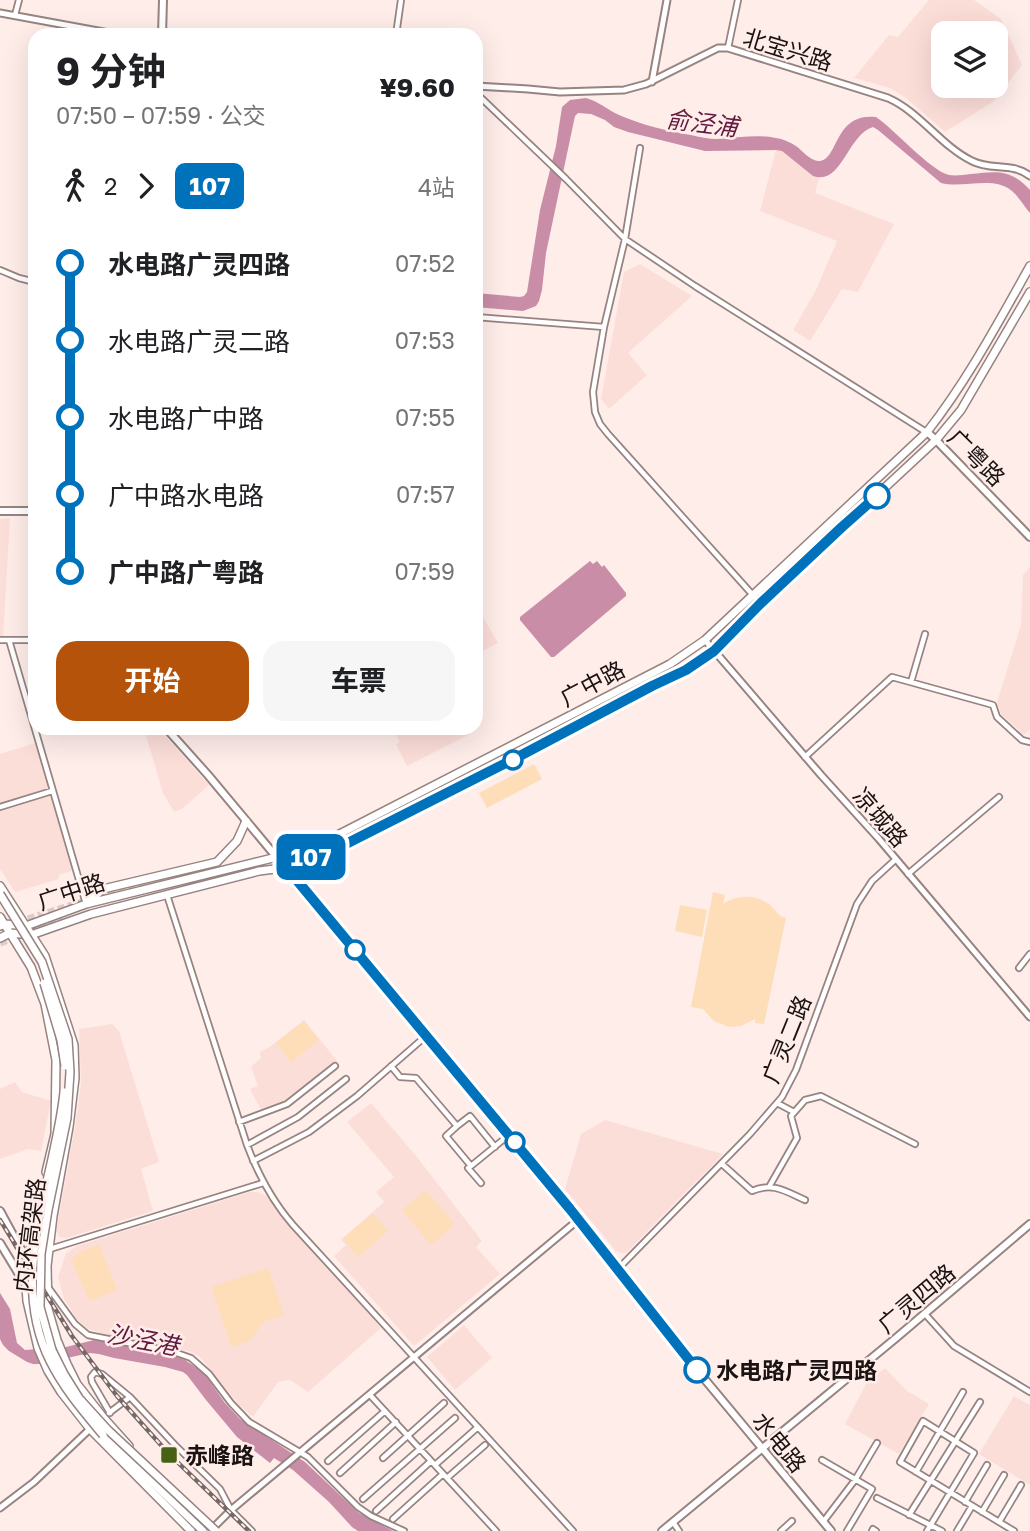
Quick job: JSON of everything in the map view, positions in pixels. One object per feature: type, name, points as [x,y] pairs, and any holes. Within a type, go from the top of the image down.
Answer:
[{"type":"main road","points":[[162,28],[163,0]]},
{"type":"main road","name":"广中路","points":[[26,926],[86,904],[277,857],[324,842],[628,686],[705,640],[927,432],[949,404],[990,338],[1030,266]]},
{"type":"main road","name":"广中路","points":[[31,934],[90,914],[285,866],[334,850],[686,670],[714,651],[761,603],[936,440],[961,410],[1030,292]]},
{"type":"main road","name":"广粤路","points":[[927,432],[1030,537]]},
{"type":"main road","points":[[0,511],[28,511]]},
{"type":"main road","name":"水电路","points":[[172,735],[509,1135],[697,1370],[831,1531]]},
{"type":"main road","points":[[86,904],[103,890],[217,862],[237,841],[246,821]]},
{"type":"main road","points":[[165,880],[253,859],[260,861]]},
{"type":"main road","points":[[0,886],[45,956],[74,1045],[75,1078],[69,1127],[52,1216],[49,1249],[48,1309],[57,1340],[78,1384],[126,1442],[216,1530]]},
{"type":"main road","name":"内环高架路","points":[[0,894],[42,962],[68,1039],[70,1072],[67,1118],[41,1254],[40,1307],[45,1331],[64,1374],[79,1398],[108,1430],[216,1530]]},
{"type":"main road","name":"内环高架路","points":[[0,903],[39,968],[61,1040],[66,1070],[62,1116],[33,1251],[33,1305],[41,1338],[49,1359],[74,1402],[103,1435],[200,1531]]},
{"type":"main road","points":[[63,920],[106,906],[133,904]]},
{"type":"main road","points":[[0,917],[31,967],[45,1004],[56,1060],[55,1134],[26,1283],[29,1315],[38,1348],[48,1371],[90,1429],[191,1531]]},
{"type":"main road","points":[[3,925],[26,926]]},
{"type":"main road","points":[[0,938],[10,933],[31,934]]},
{"type":"main road","points":[[0,1210],[29,1262],[47,1286]]},
{"type":"main road","name":"广灵四路","points":[[662,1531],[1030,1224]]},
{"type":"main road","points":[[0,1236],[26,1283],[48,1309]]},
{"type":"main road","points":[[0,1243],[51,1320]]},
{"type":"street","points":[[15,15],[19,0]]},
{"type":"street","points":[[397,28],[401,0]]},
{"type":"street","points":[[652,82],[667,0]]},
{"type":"street","points":[[728,48],[738,0]]},
{"type":"street","points":[[0,13],[83,28]]},
{"type":"street","name":"北宝兴路","points":[[483,86],[570,92],[624,90],[652,82],[714,50],[728,48],[888,98],[905,108],[972,161],[986,166],[1018,168],[1030,176]]},
{"type":"street","points":[[483,100],[625,239],[927,432]]},
{"type":"street","points":[[640,148],[625,239],[604,327],[593,406],[600,424],[761,603]]},
{"type":"street","points":[[0,270],[28,280]]},
{"type":"street","points":[[483,318],[604,327]]},
{"type":"street","points":[[911,682],[925,634]]},
{"type":"street","points":[[0,640],[28,640]]},
{"type":"street","points":[[9,640],[28,707]]},
{"type":"street","name":"凉城路","points":[[705,640],[1030,1017]]},
{"type":"street","points":[[805,757],[892,677],[993,705],[997,717],[1022,740],[1030,742]]},
{"type":"street","points":[[1022,740],[1030,733]]},
{"type":"street","points":[[36,735],[86,904]]},
{"type":"street","points":[[0,807],[52,791]]},
{"type":"street","points":[[908,874],[999,797]]},
{"type":"street","name":"广灵二路","points":[[618,1270],[722,1164],[777,1103],[796,1070],[857,904],[872,881],[895,860]]},
{"type":"street","points":[[167,895],[239,1122],[263,1183],[286,1217],[573,1531]]},
{"type":"street","points":[[1019,968],[1030,954]]},
{"type":"street","points":[[253,1161],[309,1132],[357,1096],[426,1036]]},
{"type":"street","points":[[239,1122],[287,1104],[335,1066]]},
{"type":"street","points":[[391,1066],[400,1077],[416,1077],[457,1126]]},
{"type":"street","points":[[247,1145],[298,1116],[346,1079]]},
{"type":"street","points":[[769,1187],[797,1138],[791,1116],[805,1100],[821,1096],[915,1144]]},
{"type":"street","points":[[777,1103],[794,1112]]},
{"type":"street","points":[[471,1166],[446,1136],[457,1126],[470,1116],[495,1147]]},
{"type":"street","points":[[481,1183],[468,1168],[509,1135]]},
{"type":"street","points":[[722,1164],[752,1191],[775,1187],[804,1200]]},
{"type":"street","points":[[49,1249],[263,1183]]},
{"type":"street","points":[[216,1530],[231,1510],[578,1220]]},
{"type":"street","points":[[47,1286],[75,1324],[92,1337],[174,1352],[191,1358],[209,1374],[249,1422],[311,1460],[358,1507],[404,1531]]},
{"type":"street","points":[[925,1314],[954,1346],[1030,1392]]},
{"type":"street","points":[[106,1415],[92,1382],[93,1373],[100,1372],[130,1397],[220,1489],[231,1510],[252,1531]]},
{"type":"street","points":[[916,1472],[963,1392]]},
{"type":"street","points":[[370,1395],[496,1531]]},
{"type":"street","points":[[0,1508],[34,1482],[90,1429],[130,1397]]},
{"type":"street","points":[[909,1515],[980,1402]]},
{"type":"street","points":[[383,1458],[443,1403]]},
{"type":"street","points":[[328,1461],[385,1410]]},
{"type":"street","points":[[363,1499],[455,1418]]},
{"type":"street","points":[[340,1473],[396,1422]]},
{"type":"street","points":[[927,1531],[930,1525],[950,1493],[974,1453],[923,1422],[900,1462],[930,1481],[950,1493],[965,1502],[1014,1531]]},
{"type":"street","points":[[376,1511],[478,1427]]},
{"type":"street","points":[[823,1522],[855,1480],[877,1443]]},
{"type":"street","points":[[393,1519],[485,1445]]},
{"type":"street","points":[[822,1460],[872,1489],[847,1531]]},
{"type":"street","points":[[965,1502],[988,1465]]},
{"type":"street","points":[[982,1512],[1004,1475]]},
{"type":"street","points":[[999,1522],[1021,1485]]},
{"type":"street","points":[[877,1498],[942,1531]]},
{"type":"street","points":[[957,1531],[972,1506]]},
{"type":"street","points":[[781,1531],[792,1521]]},
{"type":"street","points":[[673,1522],[679,1531]]},
{"type":"shaded area","points":[[929,0],[974,0],[1002,21],[931,21],[931,98],[996,98],[945,132],[906,98],[890,88],[854,78],[889,35],[898,37]]},
{"type":"shaded area","points":[[1008,34],[1022,65],[1008,83]]},
{"type":"shaded area","points":[[586,98],[628,119],[704,138],[754,136],[781,139],[818,161],[830,154],[844,129],[852,122],[862,117],[876,117],[941,172],[954,175],[996,172],[1016,178],[1030,190],[1030,213],[1015,193],[1004,186],[987,183],[941,183],[873,127],[857,139],[831,174],[823,177],[813,176],[782,151],[705,151],[628,132],[591,114],[578,113],[575,116],[546,253],[539,301],[536,306],[523,311],[483,308],[483,294],[520,297],[527,292],[540,210],[556,146],[562,107],[570,100]]},
{"type":"shaded area","points":[[776,150],[782,151],[819,178],[815,193],[894,224],[858,292],[842,289],[810,341],[793,330],[816,290],[837,241],[760,211]]},
{"type":"shaded area","points":[[640,264],[692,296],[628,353],[647,375],[609,409],[601,399],[624,272]]},
{"type":"shaded area","points":[[10,518],[3,637],[0,637],[0,519]]},
{"type":"shaded area","points":[[590,561],[593,564],[597,561],[602,567],[604,565],[626,596],[551,657],[520,617]]},
{"type":"shaded area","points":[[1030,567],[1030,729],[1024,735],[1001,714],[997,702],[1021,625],[1023,575]]},
{"type":"shaded area","points":[[483,617],[498,643],[483,651]]},
{"type":"shaded area","points":[[146,735],[164,735],[209,785],[182,809],[174,812],[163,793]]},
{"type":"shaded area","points":[[396,735],[468,735],[407,766],[396,744],[400,742]]},
{"type":"shaded area","points":[[35,743],[48,788],[0,803],[0,754]]},
{"type":"shaded area","points":[[534,764],[542,779],[487,808],[479,793]]},
{"type":"shaded area","points":[[50,794],[74,870],[59,875],[59,879],[15,892],[0,869],[0,810]]},
{"type":"shaded area","points":[[713,892],[725,895],[723,904],[742,897],[761,900],[786,918],[764,1024],[755,1023],[755,1019],[741,1026],[729,1027],[714,1021],[703,1009],[691,1007]]},
{"type":"shaded area","points":[[680,905],[707,910],[702,937],[675,931]]},
{"type":"shaded area","points":[[304,1020],[338,1062],[287,1102],[262,1112],[250,1089],[258,1086],[251,1067],[261,1058],[260,1052]]},
{"type":"shaded area","points":[[304,1021],[319,1040],[291,1062],[276,1043]]},
{"type":"shaded area","points":[[112,1024],[119,1031],[159,1162],[141,1169],[153,1211],[66,1238],[60,1237],[56,1231],[81,1083],[79,1029]]},
{"type":"shaded area","points":[[15,1082],[22,1092],[51,1101],[41,1151],[28,1149],[0,1159],[0,1089]]},
{"type":"shaded area","points":[[371,1103],[482,1241],[476,1247],[500,1274],[414,1346],[334,1256],[346,1245],[341,1240],[384,1202],[376,1192],[394,1177],[347,1122]]},
{"type":"shaded area","points":[[605,1120],[723,1154],[626,1253],[616,1251],[565,1189],[581,1134]]},
{"type":"shaded area","points":[[426,1190],[455,1224],[431,1245],[402,1210]]},
{"type":"shaded area","points":[[250,1192],[258,1192],[270,1198],[381,1328],[308,1392],[290,1380],[278,1382],[253,1417],[240,1406],[200,1357],[189,1351],[110,1336],[86,1328],[64,1299],[58,1277],[66,1253],[77,1246]]},
{"type":"shaded area","points":[[373,1213],[388,1231],[358,1257],[342,1239]]},
{"type":"shaded area","points":[[99,1244],[117,1290],[90,1301],[71,1261],[76,1254]]},
{"type":"shaded area","points":[[268,1268],[284,1315],[263,1322],[250,1341],[231,1347],[211,1287]]},
{"type":"shaded area","points":[[0,1293],[10,1309],[17,1343],[25,1350],[66,1347],[94,1340],[173,1355],[185,1360],[203,1372],[240,1419],[305,1462],[359,1513],[393,1531],[358,1531],[352,1527],[293,1470],[274,1458],[270,1463],[237,1437],[183,1372],[90,1353],[39,1364],[27,1362],[9,1351],[0,1339]]},
{"type":"shaded area","points":[[464,1325],[492,1358],[455,1390],[427,1357]]},
{"type":"shaded area","points":[[885,1368],[907,1391],[929,1404],[899,1454],[845,1424],[866,1384]]},
{"type":"shaded area","points":[[1014,1396],[1030,1405],[1030,1485],[979,1454]]},
{"type":"tunnel","points":[[18,922],[165,880]]},
{"type":"tunnel","points":[[0,943],[63,920]]},
{"type":"railway","points":[[0,1220],[72,1336],[117,1396],[169,1454],[249,1531]]},
{"type":"bus line","name":"107","points":[[697,1370],[570,1209],[285,866],[334,850],[686,670],[714,651],[761,603],[877,496]]},
{"type":"place","name":"水电路广灵四路","points":[[697,1370]]},
{"type":"place","name":"赤峰路","points":[[169,1455]]},
{"type":"water label","name":"俞泾浦","points":[[702,122]]},
{"type":"water label","name":"沙泾港","points":[[143,1339]]}]
